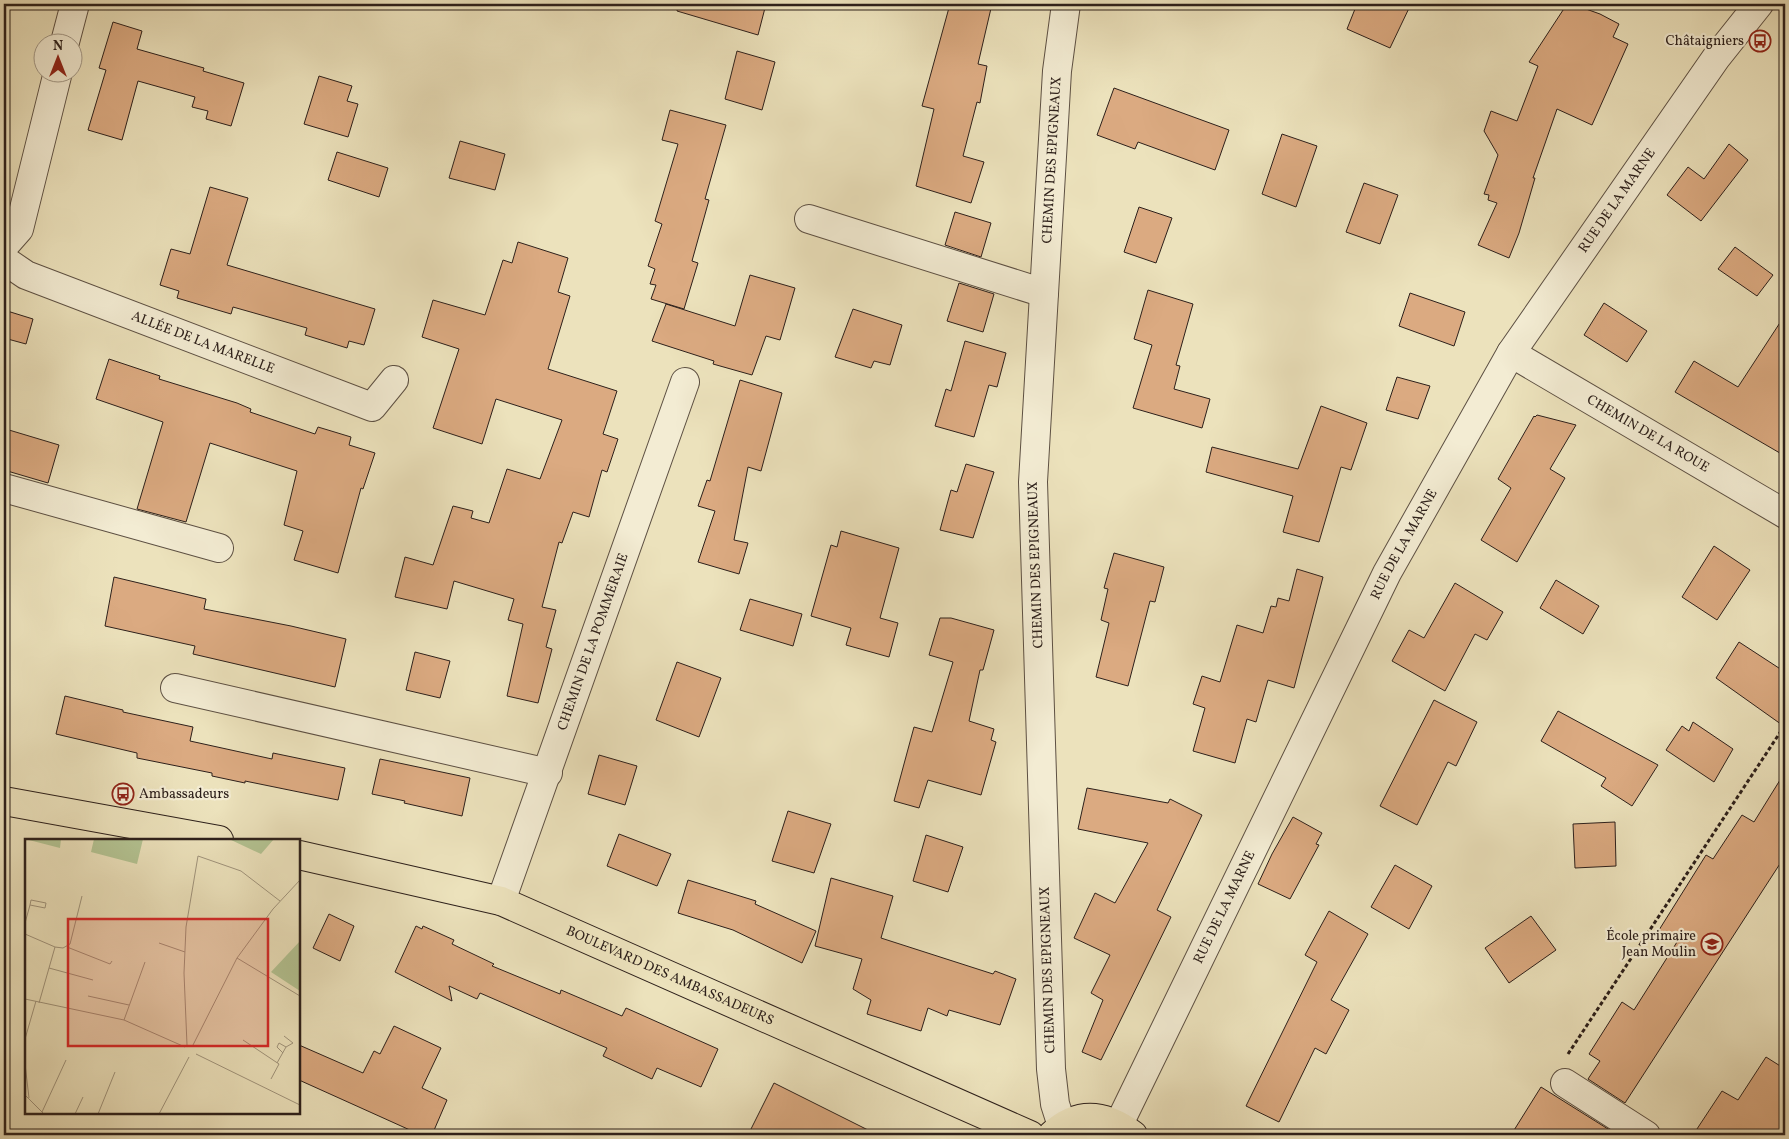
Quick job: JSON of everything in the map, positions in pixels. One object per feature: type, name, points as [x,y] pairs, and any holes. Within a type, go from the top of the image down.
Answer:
[{"type":"main road","points":[[4,801],[213,839]]},
{"type":"main road","name":"BOULEVARD DES AMBASSADEURS","points":[[300,855],[501,901],[1030,1135]]},
{"type":"main road","points":[[1057,1130],[1080,1119],[1100,1118],[1126,1130]]},
{"type":"street","points":[[68,32],[75,4]]},
{"type":"street","name":"CHEMIN DES EPIGNEAUX","points":[[1057,1130],[1051,1069],[1033,482],[1057,71],[1066,4]]},
{"type":"street","name":"RUE DE LA MARNE","points":[[1126,1130],[1387,573],[1511,353],[1716,58],[1759,4]]},
{"type":"street","points":[[4,246],[20,229],[56,82]]},
{"type":"street","points":[[810,219],[1044,293]]},
{"type":"street","name":"ALLÉE DE LA MARELLE","points":[[4,260],[26,275],[372,408],[394,380]]},
{"type":"street","name":"CHEMIN DE LA ROUE","points":[[1511,353],[1785,514]]},
{"type":"street","name":"CHEMIN DE LA POMMERAIE","points":[[501,901],[685,382]]},
{"type":"street","points":[[4,488],[219,548]]},
{"type":"street","points":[[175,688],[548,772]]},
{"type":"street","points":[[1565,1083],[1646,1135]]},
{"type":"path","points":[[1565,1083],[1562,1063],[1785,725]]},
{"type":"building","points":[[678,4],[766,4],[758,35],[677,11]]},
{"type":"building","points":[[950,4],[992,4],[978,64],[987,66],[980,103],[977,102],[963,156],[984,162],[971,203],[916,186],[934,109],[922,106]]},
{"type":"building","points":[[1357,4],[1411,4],[1390,48],[1347,29]]},
{"type":"building","points":[[1567,4],[1600,14],[1619,24],[1613,37],[1628,44],[1592,125],[1557,109],[1533,178],[1535,178],[1519,233],[1509,258],[1478,245],[1497,203],[1488,200],[1489,195],[1484,194],[1498,155],[1484,131],[1491,111],[1517,121],[1538,66],[1529,62]]},
{"type":"building","points":[[113,22],[142,31],[137,49],[204,68],[203,71],[244,83],[231,126],[206,119],[208,111],[192,107],[195,97],[138,81],[122,140],[88,130],[106,70],[99,68]]},
{"type":"building","points":[[737,51],[775,62],[762,110],[725,99]]},
{"type":"building","points":[[319,76],[352,86],[347,101],[358,104],[348,137],[304,124]]},
{"type":"building","points":[[1114,88],[1229,130],[1215,170],[1138,142],[1135,149],[1097,135]]},
{"type":"building","points":[[670,110],[726,125],[705,199],[709,200],[692,261],[698,263],[684,309],[651,299],[656,285],[650,284],[655,269],[648,266],[662,224],[655,221],[678,144],[662,140]]},
{"type":"building","points":[[1282,134],[1317,146],[1296,207],[1262,194]]},
{"type":"building","points":[[460,141],[505,154],[495,190],[449,178]]},
{"type":"building","points":[[1729,144],[1748,160],[1701,221],[1667,195],[1688,167],[1704,179]]},
{"type":"building","points":[[337,152],[388,168],[379,197],[328,180]]},
{"type":"building","points":[[1364,183],[1398,195],[1380,244],[1346,232]]},
{"type":"building","points":[[210,187],[248,198],[227,265],[375,309],[364,345],[349,341],[347,348],[305,335],[307,328],[233,307],[231,314],[177,298],[179,291],[160,285],[171,249],[190,254]]},
{"type":"building","points":[[1139,207],[1172,218],[1156,263],[1124,252]]},
{"type":"building","points":[[955,212],[991,223],[981,257],[945,245]]},
{"type":"building","points":[[518,242],[568,258],[558,292],[570,296],[548,369],[617,391],[603,434],[618,439],[607,472],[602,470],[589,517],[573,512],[562,543],[559,542],[542,607],[556,610],[546,647],[552,649],[538,703],[507,696],[523,624],[508,620],[514,599],[454,581],[447,609],[395,597],[405,557],[433,565],[453,506],[473,511],[471,518],[489,523],[507,469],[540,479],[562,420],[496,399],[482,444],[433,428],[459,349],[422,337],[433,300],[485,315],[503,260],[512,263]]},
{"type":"building","points":[[1735,247],[1773,275],[1757,296],[1718,269]]},
{"type":"building","points":[[750,275],[795,288],[780,340],[766,336],[752,375],[713,364],[714,361],[652,341],[666,304],[735,326]]},
{"type":"building","points":[[959,283],[994,294],[983,332],[947,321]]},
{"type":"building","points":[[1148,290],[1193,304],[1176,365],[1180,366],[1174,389],[1210,399],[1202,428],[1133,408],[1152,345],[1134,339]]},
{"type":"building","points":[[1410,293],[1465,312],[1454,346],[1399,326]]},
{"type":"building","points":[[1604,303],[1647,331],[1627,362],[1584,335]]},
{"type":"building","points":[[853,309],[902,325],[890,365],[874,361],[871,368],[835,357]]},
{"type":"building","points":[[4,310],[33,319],[26,344],[4,338]]},
{"type":"building","points":[[1785,315],[1785,456],[1675,392],[1694,361],[1738,387]]},
{"type":"building","points":[[965,341],[1006,353],[997,387],[989,385],[974,437],[935,426],[946,389],[951,391]]},
{"type":"building","points":[[109,359],[160,376],[159,379],[237,403],[251,409],[250,412],[315,434],[318,427],[351,437],[349,445],[375,453],[363,489],[361,488],[338,573],[294,560],[303,531],[284,525],[297,471],[210,443],[186,522],[137,509],[163,422],[96,399]]},
{"type":"building","points":[[1397,377],[1430,386],[1418,419],[1386,410]]},
{"type":"building","points":[[740,380],[782,393],[761,471],[748,467],[734,540],[748,543],[739,574],[698,562],[715,511],[698,506],[707,480],[710,481]]},
{"type":"building","points":[[1321,406],[1367,423],[1351,470],[1341,467],[1319,542],[1283,532],[1293,496],[1206,472],[1212,447],[1298,469]]},
{"type":"building","points":[[1537,415],[1576,425],[1550,469],[1565,478],[1517,562],[1481,540],[1511,488],[1498,479],[1534,416]]},
{"type":"building","points":[[9,430],[59,445],[48,483],[4,470],[4,449]]},
{"type":"building","points":[[966,464],[994,472],[973,538],[940,530],[951,490],[957,492]]},
{"type":"building","points":[[841,531],[899,548],[880,618],[898,623],[889,657],[846,645],[851,628],[811,616],[831,545],[837,547]]},
{"type":"building","points":[[1714,546],[1750,570],[1717,620],[1682,597]]},
{"type":"building","points":[[1114,553],[1164,567],[1155,602],[1150,601],[1128,686],[1096,677],[1109,623],[1101,620],[1108,589],[1104,588]]},
{"type":"building","points":[[1297,569],[1323,577],[1294,688],[1268,680],[1256,722],[1247,719],[1235,763],[1193,751],[1205,708],[1193,704],[1202,676],[1220,682],[1237,625],[1263,633],[1271,606],[1276,607],[1278,598],[1289,601]]},
{"type":"building","points":[[114,577],[206,599],[204,609],[346,639],[335,687],[193,654],[195,646],[105,626]]},
{"type":"building","points":[[1556,580],[1599,606],[1583,634],[1540,608]]},
{"type":"building","points":[[1455,583],[1503,612],[1487,640],[1475,634],[1445,691],[1392,661],[1409,630],[1424,638]]},
{"type":"building","points":[[750,599],[802,614],[793,646],[740,630]]},
{"type":"building","points":[[940,618],[951,618],[994,630],[983,670],[980,670],[969,721],[994,729],[991,740],[996,742],[981,795],[928,780],[919,808],[894,801],[914,727],[932,732],[953,662],[929,655]]},
{"type":"building","points":[[1739,642],[1785,672],[1785,727],[1716,678]]},
{"type":"building","points":[[415,652],[450,661],[440,698],[406,690]]},
{"type":"building","points":[[677,662],[721,678],[699,737],[656,720]]},
{"type":"building","points":[[65,696],[123,710],[123,712],[193,727],[190,741],[272,759],[273,753],[345,768],[338,800],[212,776],[212,773],[137,758],[137,753],[56,734]]},
{"type":"building","points":[[1434,700],[1477,722],[1456,766],[1448,762],[1417,825],[1380,806]]},
{"type":"building","points":[[1558,711],[1658,765],[1632,806],[1601,786],[1606,778],[1541,741]]},
{"type":"building","points":[[1693,722],[1733,749],[1714,782],[1666,750],[1682,726],[1689,731]]},
{"type":"building","points":[[599,755],[637,766],[625,805],[588,794]]},
{"type":"building","points":[[380,759],[470,778],[462,816],[372,794]]},
{"type":"building","points":[[1785,772],[1785,856],[1625,1103],[1588,1079],[1600,1061],[1589,1054],[1622,1002],[1634,1010],[1677,942],[1659,930],[1706,855],[1713,859],[1742,815],[1754,822]]},
{"type":"building","points":[[1087,788],[1168,803],[1170,799],[1202,815],[1157,910],[1171,917],[1101,1060],[1082,1052],[1103,1000],[1091,993],[1110,955],[1074,938],[1095,893],[1115,903],[1148,843],[1078,829]]},
{"type":"building","points":[[788,811],[831,824],[814,873],[772,861]]},
{"type":"building","points":[[1293,817],[1322,833],[1316,844],[1319,845],[1290,899],[1258,884]]},
{"type":"building","points":[[1615,822],[1616,866],[1575,868],[1573,824]]},
{"type":"building","points":[[619,834],[671,854],[657,886],[607,866]]},
{"type":"building","points":[[926,835],[963,847],[948,892],[913,881]]},
{"type":"building","points":[[1395,865],[1432,886],[1409,929],[1371,907]]},
{"type":"building","points":[[831,878],[893,896],[881,938],[993,974],[995,971],[1016,979],[1000,1025],[949,1010],[947,1016],[928,1008],[921,1031],[867,1014],[871,1000],[853,989],[862,959],[815,946]]},
{"type":"building","points":[[688,880],[756,901],[755,904],[816,931],[802,963],[733,930],[678,913]]},
{"type":"building","points":[[1329,911],[1368,934],[1331,1000],[1349,1010],[1326,1054],[1315,1048],[1279,1122],[1246,1106],[1317,962],[1305,955]]},
{"type":"building","points":[[329,914],[354,926],[340,961],[313,948]]},
{"type":"building","points":[[1531,916],[1556,950],[1509,983],[1485,948]]},
{"type":"building","points":[[416,926],[422,929],[423,926],[454,940],[452,944],[494,964],[492,966],[560,994],[561,990],[622,1016],[626,1008],[718,1049],[701,1087],[657,1068],[652,1079],[603,1056],[607,1048],[480,993],[477,999],[449,986],[452,1001],[395,972]]},
{"type":"building","points":[[394,1026],[441,1048],[422,1088],[447,1100],[432,1135],[421,1135],[300,1080],[300,1045],[363,1073],[374,1051],[380,1054]]},
{"type":"building","points":[[1766,1057],[1785,1069],[1785,1135],[1693,1135],[1722,1091],[1738,1100]]},
{"type":"building","points":[[774,1083],[878,1135],[748,1135]]},
{"type":"building","points":[[1541,1087],[1608,1129],[1604,1135],[1511,1135]]},
{"type":"place","name":"Châtaigniers","points":[[1760,41]]},
{"type":"place","name":"Ambassadeurs","points":[[123,794]]},
{"type":"place","name":"École primaire Jean Moulin","points":[[1712,944]]}]
